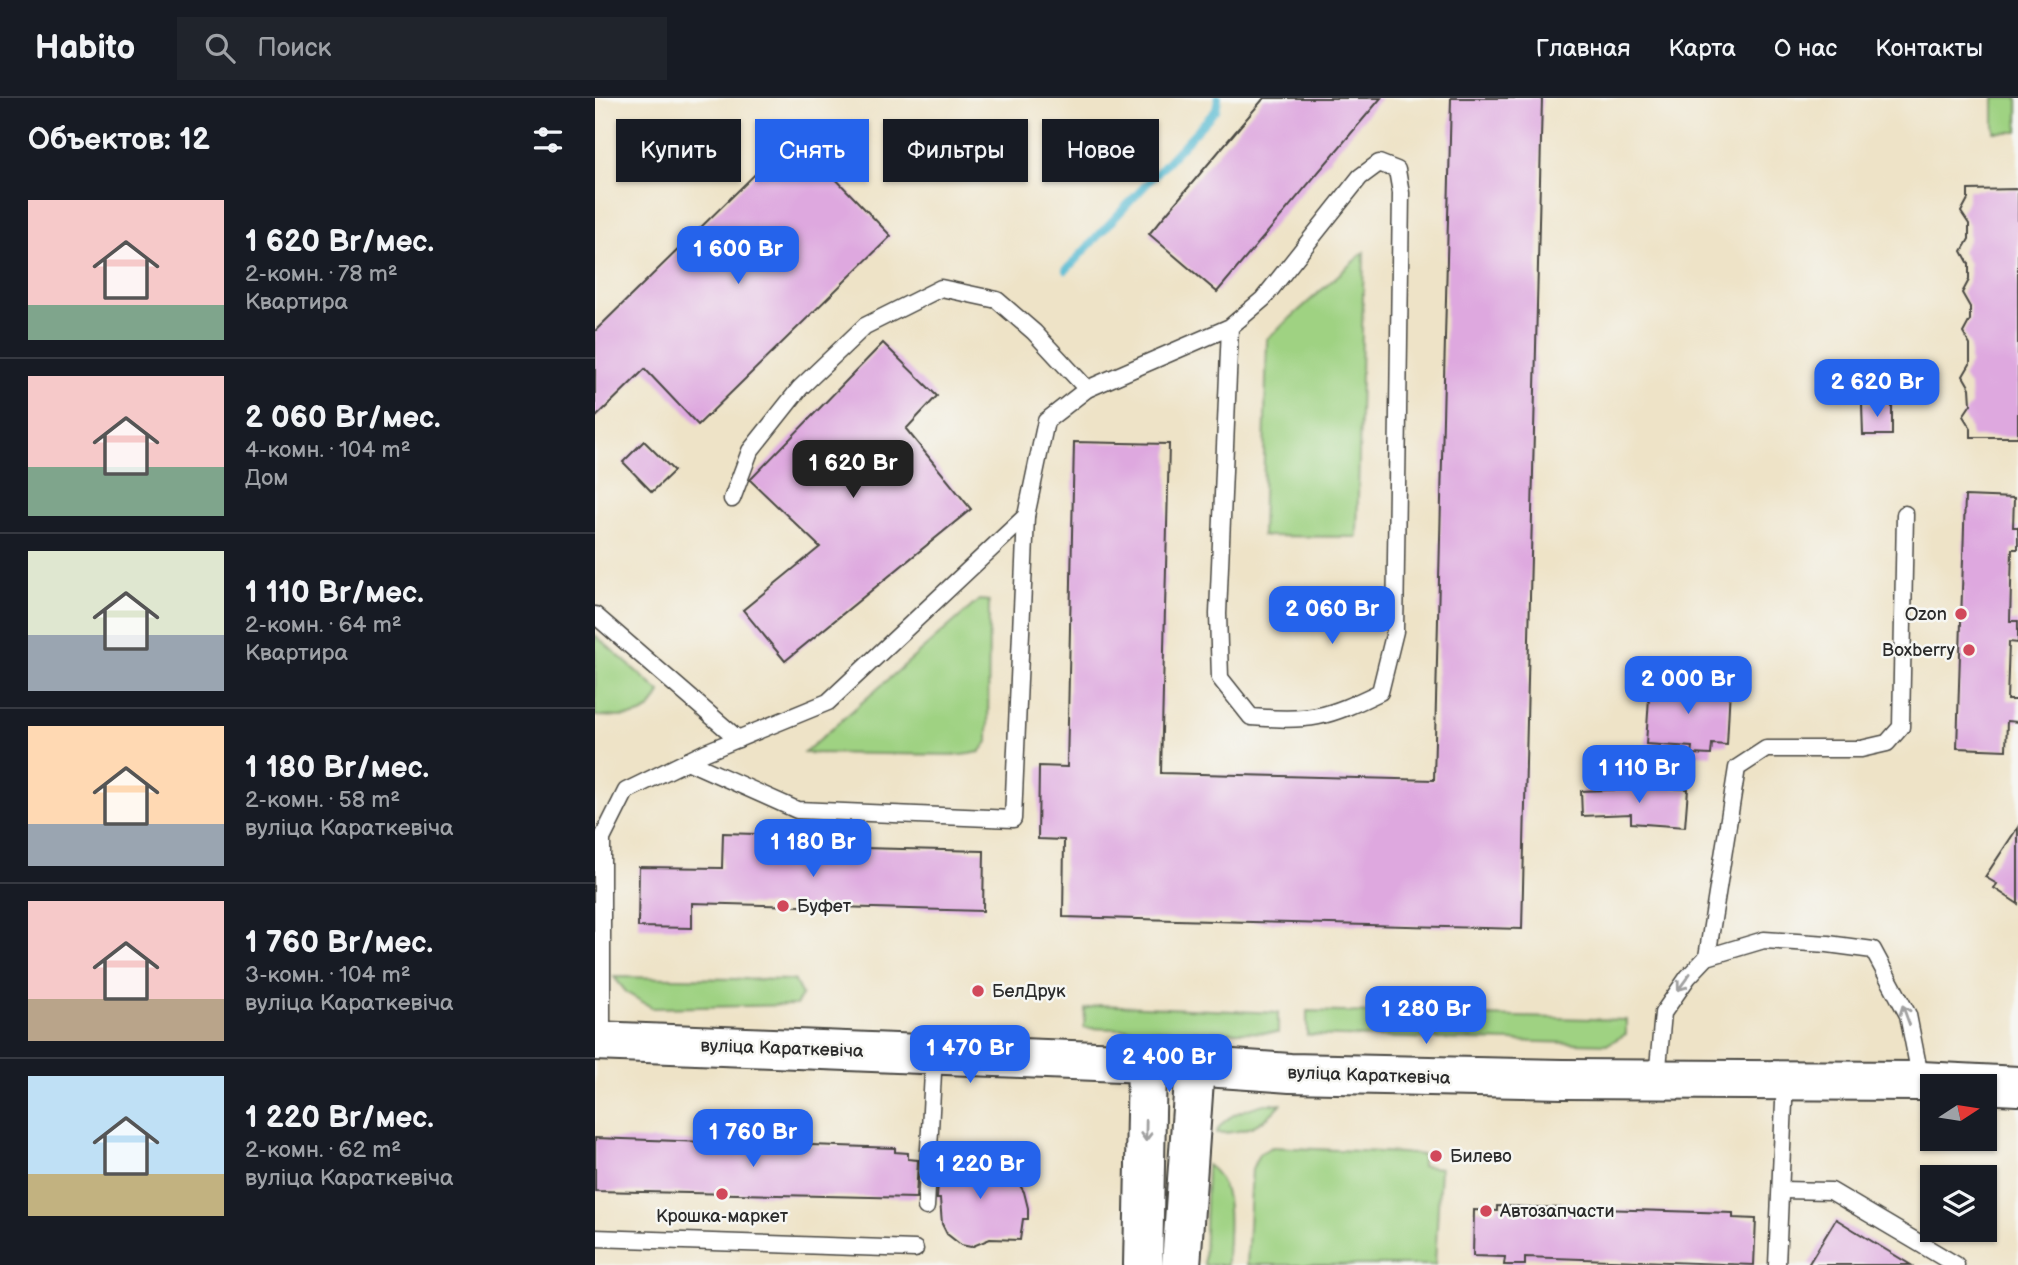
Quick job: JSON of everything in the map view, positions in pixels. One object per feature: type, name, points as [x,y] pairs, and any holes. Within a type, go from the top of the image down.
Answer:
[{"type":"street","name":"вуліца Караткевіча","points":[[598,1041],[1147,1063],[1290,1073],[1563,1079],[1920,1082]]},
{"type":"street","points":[[1143,1265],[1147,1063]]},
{"type":"street","points":[[1181,1265],[1195,1066]]},
{"type":"street","name":"вуліца Караткевіча","points":[[1997,1085],[2018,1086]]},
{"type":"lane","points":[[687,761],[797,810],[1013,819],[1026,516],[1046,421],[1087,389],[1230,327],[1263,299],[1360,177],[1379,163],[1397,170],[1401,206],[1395,631],[1380,692],[1331,716],[1291,720],[1251,717],[1220,678],[1218,614],[1230,327]]},
{"type":"lane","points":[[732,499],[750,451],[800,388],[865,326],[941,288],[997,300],[1034,332],[1087,389]]},
{"type":"lane","points":[[1707,957],[1737,768],[1766,749],[1861,749],[1887,743],[1901,727],[1905,514]]},
{"type":"lane","points":[[598,1041],[599,835],[626,791],[738,738],[828,702],[1026,516]]},
{"type":"lane","points":[[595,615],[738,738]]},
{"type":"lane","points":[[1657,1078],[1663,1013],[1688,977],[1707,957],[1764,940],[1873,950],[1908,1015],[1920,1077]]},
{"type":"lane","points":[[926,1207],[934,1054]]},
{"type":"lane","points":[[1777,1265],[1785,1079]]},
{"type":"lane","points":[[1781,1190],[1831,1191],[1956,1265]]},
{"type":"lane","points":[[595,1238],[915,1249]]},
{"type":"green space","points":[[1994,98],[2018,98],[2018,132],[1994,132]]},
{"type":"green space","points":[[1364,252],[1357,537],[1262,536],[1267,339]]},
{"type":"green space","points":[[979,600],[989,601],[988,742],[980,752],[963,755],[804,753]]},
{"type":"green space","points":[[595,635],[660,692],[655,702],[642,714],[625,717],[595,716]]},
{"type":"green space","points":[[614,977],[794,980],[802,995],[796,1005],[653,1008],[627,993]]},
{"type":"green space","points":[[1099,1005],[1278,1013],[1278,1033],[1084,1028],[1085,1009]]},
{"type":"green space","points":[[1307,1011],[1626,1020],[1626,1034],[1608,1044],[1307,1035]]},
{"type":"green space","points":[[1264,1104],[1281,1104],[1267,1118],[1252,1127],[1235,1132],[1216,1133],[1230,1117]]},
{"type":"green space","points":[[1272,1147],[1422,1155],[1422,1166],[1440,1168],[1435,1265],[1247,1265],[1252,1169],[1259,1154]]},
{"type":"green space","points":[[1207,1165],[1223,1185],[1227,1197],[1227,1265],[1204,1265]]},
{"type":"building","points":[[1264,98],[1381,98],[1217,292],[1149,234]]},
{"type":"building","points":[[1451,98],[1542,98],[1522,929],[1063,917],[1064,840],[1038,839],[1039,766],[1067,767],[1074,442],[1169,444],[1161,773],[1434,780]]},
{"type":"building","points":[[755,174],[755,182],[839,182],[891,236],[698,425],[645,369],[595,418],[595,331]]},
{"type":"building","points":[[2018,189],[2018,437],[1971,437],[1971,429],[1963,416],[1971,404],[1970,388],[1963,376],[1970,364],[1970,345],[1963,333],[1970,320],[1970,307],[1962,293],[1969,280],[1969,264],[1962,251],[1969,239],[1969,224],[1961,212],[1968,199],[1968,190]]},
{"type":"building","points":[[883,343],[937,396],[906,429],[971,509],[785,661],[743,610],[820,547],[750,480]]},
{"type":"building","points":[[1862,404],[1892,404],[1892,435],[1863,435]]},
{"type":"building","points":[[644,441],[674,471],[652,492],[623,462]]},
{"type":"building","points":[[1965,496],[2014,498],[2013,527],[2018,527],[2018,549],[2012,549],[2010,621],[2018,621],[2018,643],[2009,642],[2007,700],[2018,700],[2018,722],[2007,721],[2006,750],[1957,748]]},
{"type":"building","points":[[1650,682],[1730,687],[1727,745],[1712,744],[1711,755],[1691,754],[1692,747],[1646,744]]},
{"type":"building","points":[[1633,786],[1688,789],[1685,827],[1631,823],[1631,814],[1582,816],[1581,791],[1632,789]]},
{"type":"building","points":[[2018,827],[2018,904],[1994,888],[1997,884],[1985,877]]},
{"type":"building","points":[[723,833],[821,836],[821,847],[984,851],[983,911],[692,903],[692,928],[638,927],[639,867],[722,868]]},
{"type":"building","points":[[595,1138],[705,1142],[705,1146],[751,1148],[751,1143],[895,1148],[895,1152],[908,1153],[908,1159],[918,1160],[916,1198],[595,1191]]},
{"type":"building","points":[[971,1155],[989,1159],[1013,1174],[1024,1192],[1028,1219],[1023,1219],[1020,1240],[990,1239],[971,1247],[961,1245],[947,1234],[942,1224],[940,1199],[937,1199],[939,1160],[968,1161]]},
{"type":"building","points":[[1497,1206],[1733,1213],[1733,1218],[1756,1219],[1754,1265],[1525,1257],[1525,1265],[1504,1265],[1505,1257],[1473,1256],[1474,1210],[1497,1211]]},
{"type":"building","points":[[1836,1219],[1878,1245],[1911,1265],[1808,1265]]},
{"type":"waterway","points":[[1066,270],[1216,110],[1218,98]]},
{"type":"place","name":"Ozon","points":[[1961,614]]},
{"type":"place","name":"Boxberry","points":[[1969,650]]},
{"type":"place","name":"Буфет","points":[[783,906]]},
{"type":"place","name":"БелДрук","points":[[978,991]]},
{"type":"place","name":"Билево","points":[[1436,1156]]},
{"type":"place","name":"Крошка-маркет","points":[[722,1194]]},
{"type":"place","name":"Автозапчасти","points":[[1486,1211]]}]
